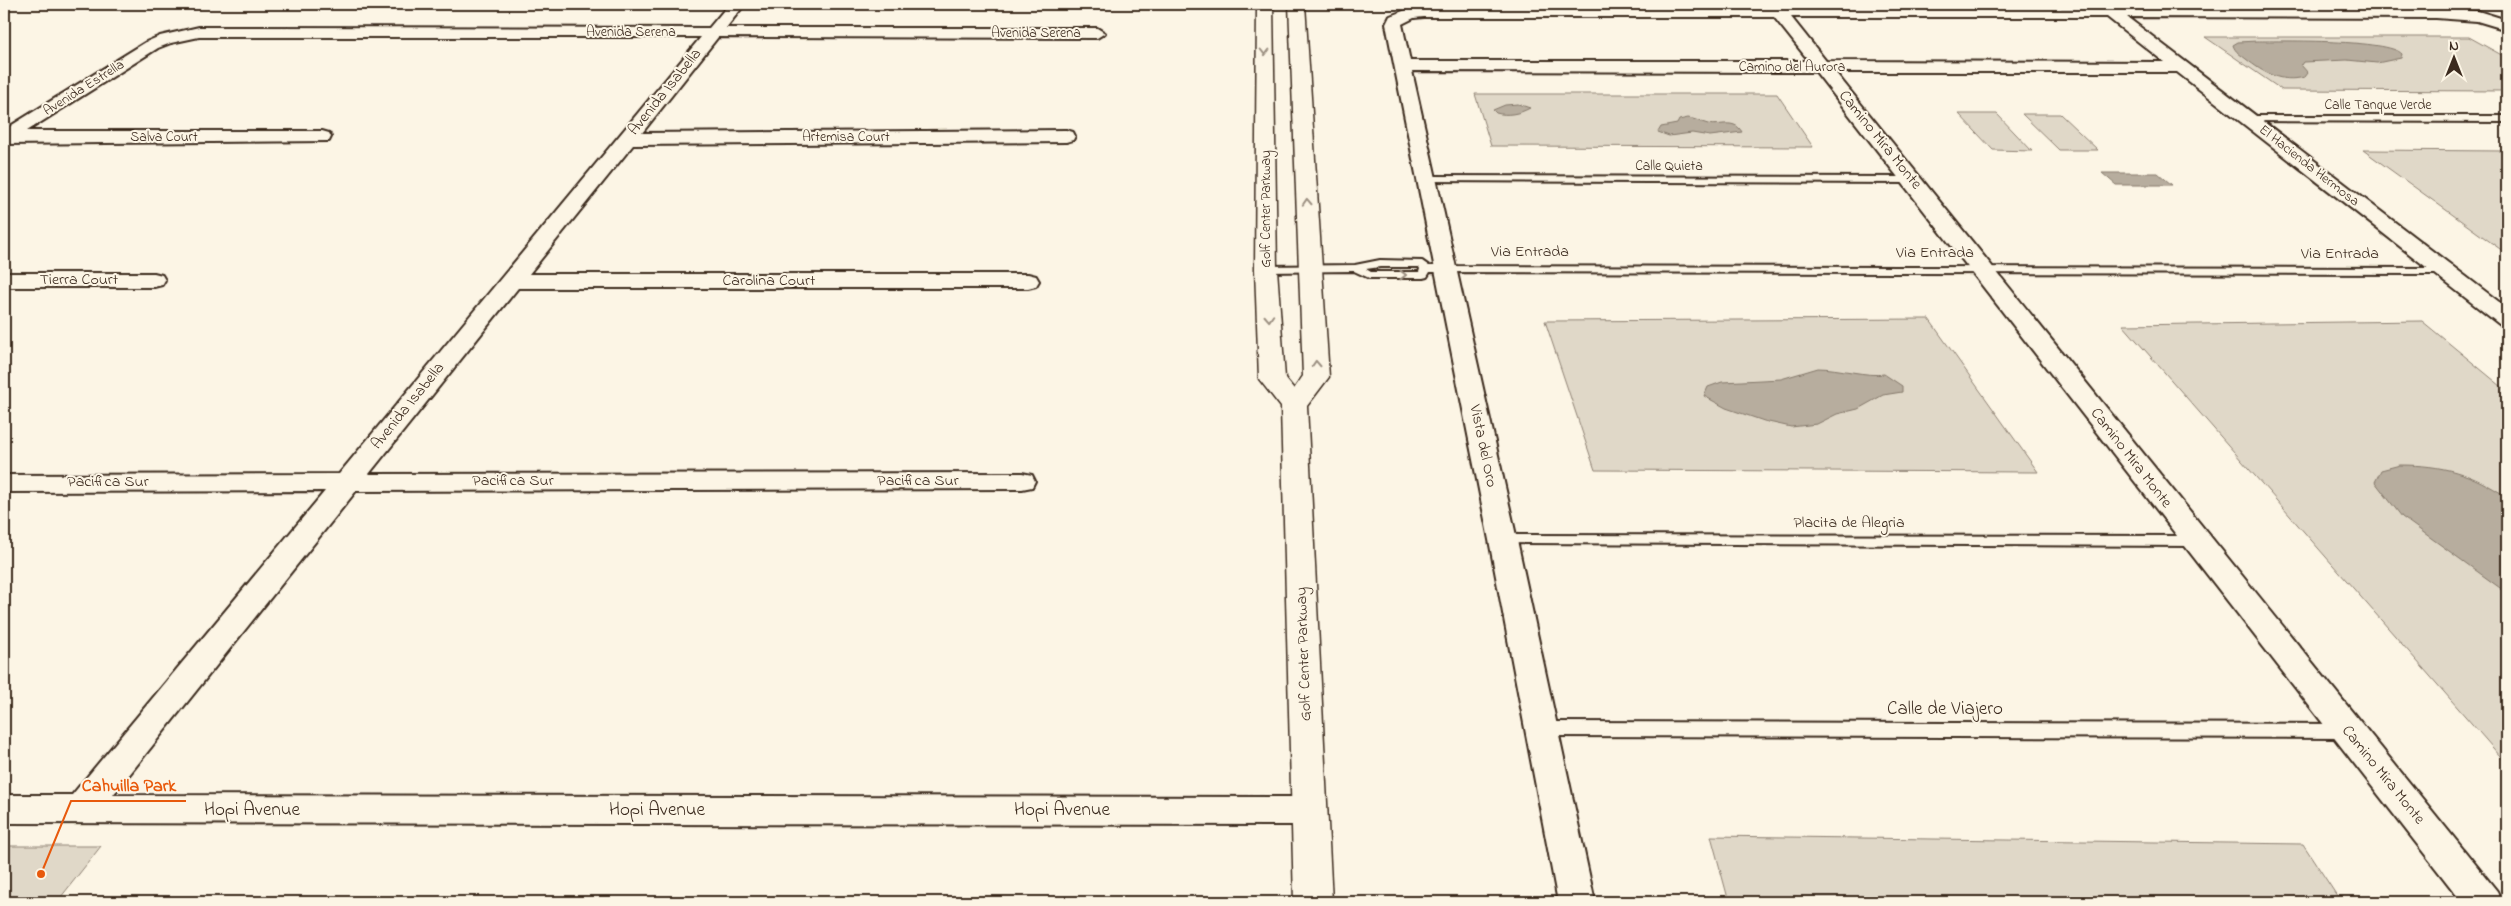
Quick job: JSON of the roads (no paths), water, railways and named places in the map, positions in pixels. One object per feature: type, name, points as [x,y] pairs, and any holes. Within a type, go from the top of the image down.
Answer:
[{"type":"main road","name":"Golf Center Parkway","points":[[1265,4],[1266,269],[1272,379],[1294,406],[1313,902]]},
{"type":"main road","points":[[1294,406],[1316,377],[1297,4]]},
{"type":"street","name":"Avenida Isabella","points":[[81,809],[737,4]]},
{"type":"street","name":"Vista del Oro","points":[[1576,902],[1503,540],[1436,269],[1426,179],[1394,24],[1401,16],[1424,12],[1779,13]]},
{"type":"street","points":[[1779,13],[2436,13],[2478,16],[2507,25]]},
{"type":"street","name":"Camino Mira Monte","points":[[1779,13],[2484,902]]},
{"type":"street","name":"El Hacienda Hermosa","points":[[2111,14],[2507,320]]},
{"type":"street","name":"Avenida Serena","points":[[166,38],[199,32],[1097,33]]},
{"type":"street","name":"Avenida Estrella","points":[[5,137],[166,38]]},
{"type":"street","name":"Camino del Aurora","points":[[1404,66],[2181,67]]},
{"type":"street","name":"Artemisa Court","points":[[627,138],[1066,136]]},
{"type":"street","name":"Salva Court","points":[[5,137],[322,138]]},
{"type":"street","name":"Tierra Court","points":[[4,280],[154,280]]},
{"type":"street","name":"Carolina Court","points":[[510,281],[1028,281]]},
{"type":"street","name":"Pacifica Sur","points":[[4,483],[1022,481]]},
{"type":"street","name":"Hopi Avenue","points":[[4,809],[1310,810]]},
{"type":"lane","name":"Calle Tanque Verde","points":[[2249,119],[2507,119]]},
{"type":"lane","name":"Calle Quieta","points":[[1426,179],[1911,180]]},
{"type":"lane","name":"Via Entrada","points":[[1266,269],[1356,268],[1369,275],[1423,275],[1436,269],[2443,271]]},
{"type":"lane","name":"Placita de Alegria","points":[[1503,540],[2196,541]]},
{"type":"lane","name":"Calle de Viajero","points":[[1541,729],[2348,731]]},
{"type":"place","name":"Cahuilla Park","points":[[41,874]]}]
